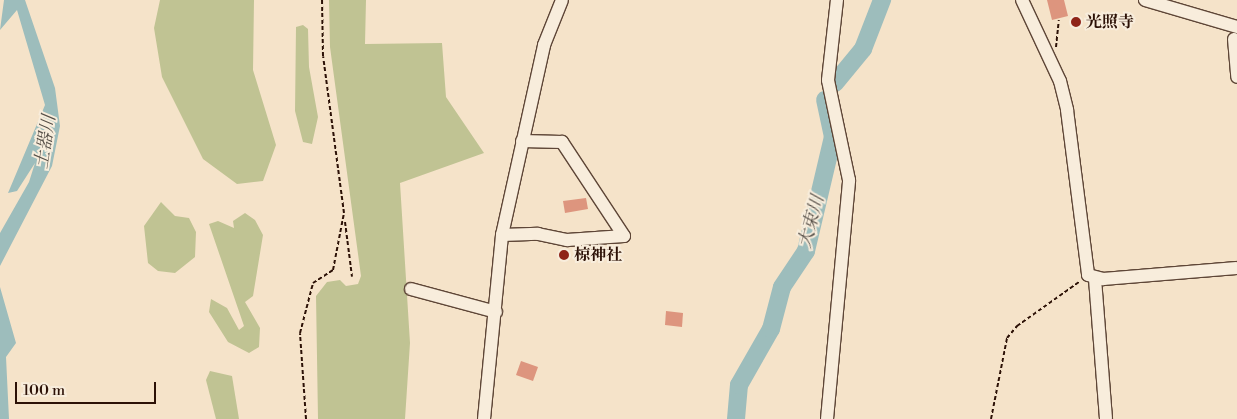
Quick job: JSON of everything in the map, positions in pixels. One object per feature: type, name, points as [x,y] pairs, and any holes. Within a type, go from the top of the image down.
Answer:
[{"type":"street","points":[[484,419],[496,312],[502,235],[544,45],[562,0]]},
{"type":"street","points":[[827,419],[849,180],[828,80],[837,0]]},
{"type":"street","points":[[1022,0],[1050,58],[1067,110],[1092,277],[1106,419]]},
{"type":"street","points":[[1145,0],[1235,33],[1237,77]]},
{"type":"street","points":[[502,235],[538,234],[567,240],[624,236],[562,142],[522,141]]},
{"type":"street","points":[[1092,277],[1237,268]]},
{"type":"street","points":[[411,289],[496,312]]},
{"type":"path","points":[[322,0],[323,56],[352,277]]},
{"type":"path","points":[[1050,58],[1059,43],[1060,20]]},
{"type":"path","points":[[306,419],[300,333],[313,283],[333,270],[344,217]]},
{"type":"path","points":[[991,419],[1007,338],[1017,326],[1092,277]]},
{"type":"green space","points":[[160,0],[254,0],[253,70],[276,145],[263,181],[237,184],[203,159],[162,77],[154,28]]},
{"type":"green space","points":[[329,0],[366,0],[365,44],[442,43],[446,97],[484,153],[400,183],[410,343],[405,419],[318,419],[316,296],[327,282],[340,280],[346,286],[358,284],[361,276],[330,47]]},
{"type":"green space","points":[[303,25],[308,29],[309,67],[318,117],[312,144],[303,142],[295,111],[296,27]]},
{"type":"green space","points":[[161,202],[175,216],[189,218],[196,232],[195,257],[175,273],[158,271],[148,263],[144,226]]},
{"type":"green space","points":[[245,213],[255,220],[263,235],[253,296],[245,302],[260,328],[259,347],[249,353],[228,342],[209,312],[211,299],[227,308],[239,330],[244,326],[209,224],[218,221],[234,228],[233,221]]},
{"type":"green space","points":[[210,371],[232,376],[239,419],[216,419],[206,380]]},
{"type":"water","name":"土器川","points":[[4,0],[25,0],[55,88],[60,126],[52,166],[0,266],[0,233],[29,182],[35,163],[17,191],[8,193],[45,105],[17,10],[0,30]]},
{"type":"water","points":[[0,287],[16,343],[6,357],[9,419],[0,419]]},
{"type":"building","points":[[1047,0],[1064,0],[1068,16],[1052,20]]},
{"type":"building","points":[[586,198],[588,209],[565,213],[563,201]]},
{"type":"building","points":[[666,311],[683,313],[682,327],[665,325]]},
{"type":"building","points":[[521,361],[538,367],[533,381],[516,375]]},
{"type":"waterway","name":"大束川","points":[[835,83],[863,49],[882,0]]},
{"type":"waterway","name":"大束川","points":[[736,419],[739,385],[771,329],[782,287],[806,251],[833,137],[825,100]]},
{"type":"place","name":"光照寺","points":[[1076,22]]},
{"type":"place","name":"椋神社","points":[[564,255]]}]
